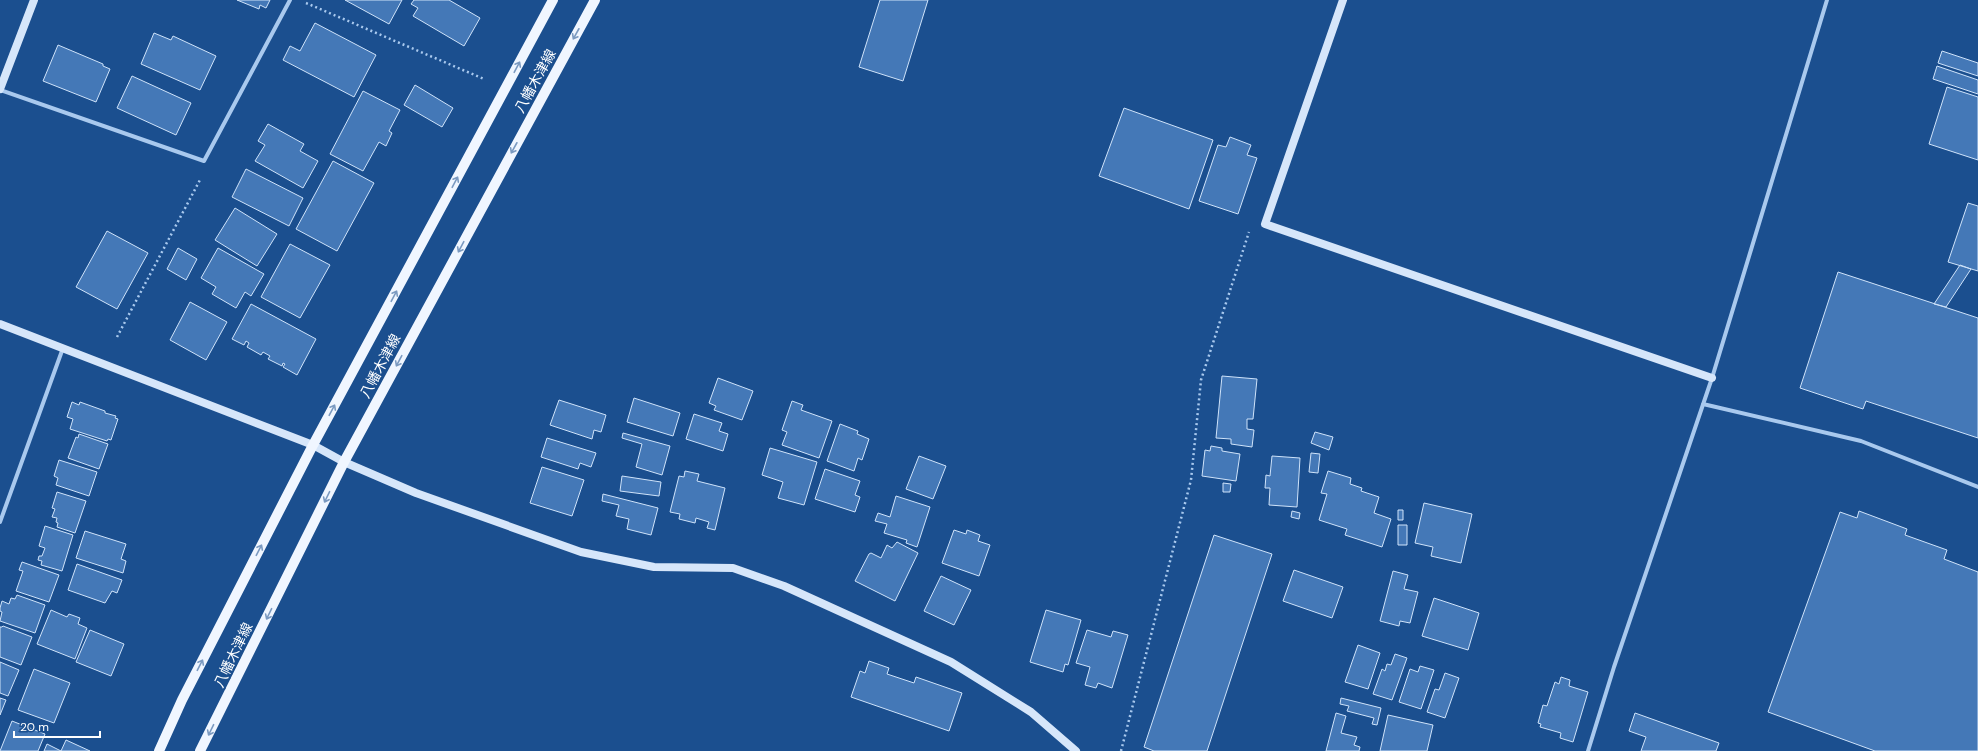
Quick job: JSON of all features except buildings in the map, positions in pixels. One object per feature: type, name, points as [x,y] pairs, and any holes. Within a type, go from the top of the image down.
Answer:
[{"type":"main road","name":"八幡木津線","points":[[159,751],[182,700],[313,444],[554,0]]},
{"type":"main road","name":"八幡木津線","points":[[200,751],[344,462],[595,0]]},
{"type":"street","points":[[34,0],[0,89],[204,161],[290,0]]},
{"type":"street","points":[[1343,0],[1265,224],[1712,378]]},
{"type":"street","points":[[1588,751],[1614,666],[1712,378],[1827,0]]},
{"type":"street","points":[[0,324],[313,444],[344,462],[416,494],[581,552],[654,567],[733,568],[784,586],[951,662],[1031,712],[1076,751]]},
{"type":"street","points":[[0,522],[63,348]]},
{"type":"street","points":[[1703,404],[1861,441],[1978,487]]},
{"type":"path","points":[[305,3],[484,78]]},
{"type":"path","points":[[117,337],[202,177],[204,161]]},
{"type":"path","points":[[1121,751],[1191,480],[1201,380],[1249,230]]}]
